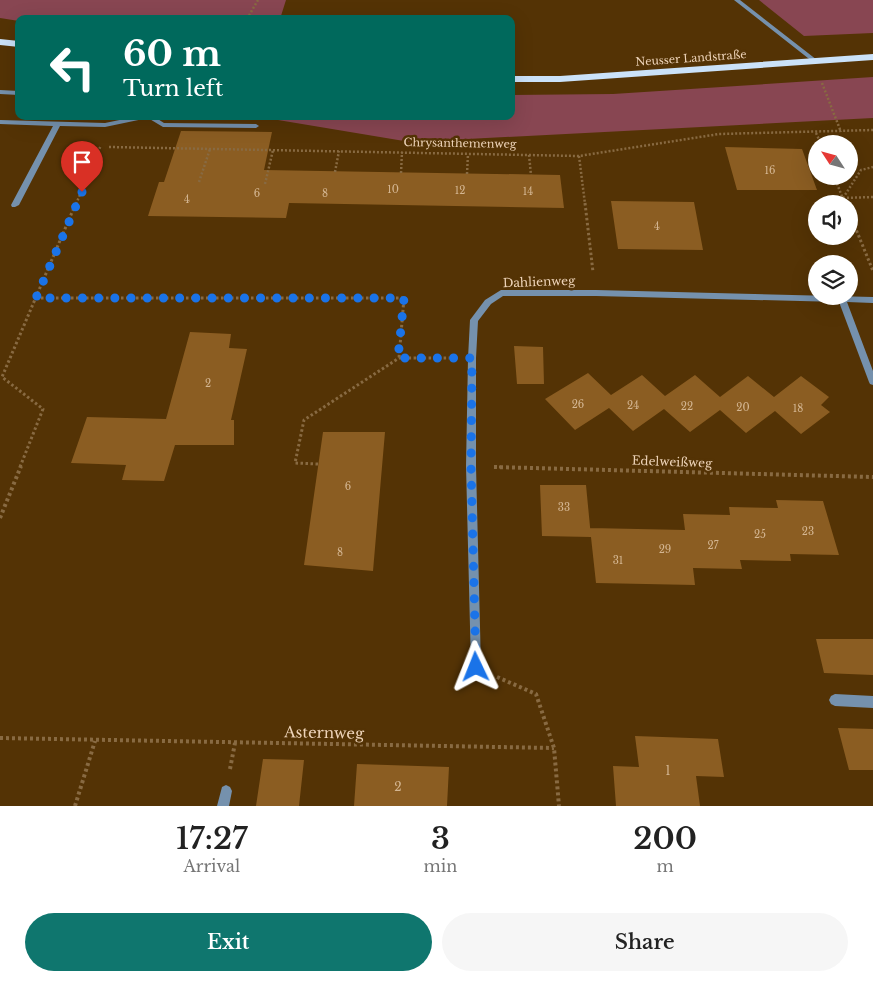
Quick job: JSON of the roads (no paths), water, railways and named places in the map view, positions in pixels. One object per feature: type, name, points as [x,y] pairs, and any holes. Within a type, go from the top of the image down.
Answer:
[{"type":"main road","points":[[0,42],[15,44]]},
{"type":"main road","name":"Neusser Landstraße","points":[[515,79],[560,78],[873,57]]},
{"type":"street","points":[[0,92],[15,93]]},
{"type":"street","points":[[0,122],[105,125],[130,120]]},
{"type":"street","points":[[156,120],[163,125],[256,126]]},
{"type":"street","points":[[15,205],[57,125]]},
{"type":"street","name":"Dahlienweg","points":[[476,667],[471,466],[472,358],[474,320],[488,302],[501,293],[596,293],[808,299]]},
{"type":"street","name":"Dahlienweg","points":[[858,300],[873,300]]},
{"type":"street","points":[[844,305],[873,382]]},
{"type":"street","points":[[835,700],[873,702]]},
{"type":"street","points":[[224,806],[226,791]]},
{"type":"lane","points":[[737,0],[815,61]]},
{"type":"lane","points":[[80,120],[81,125]]}]
